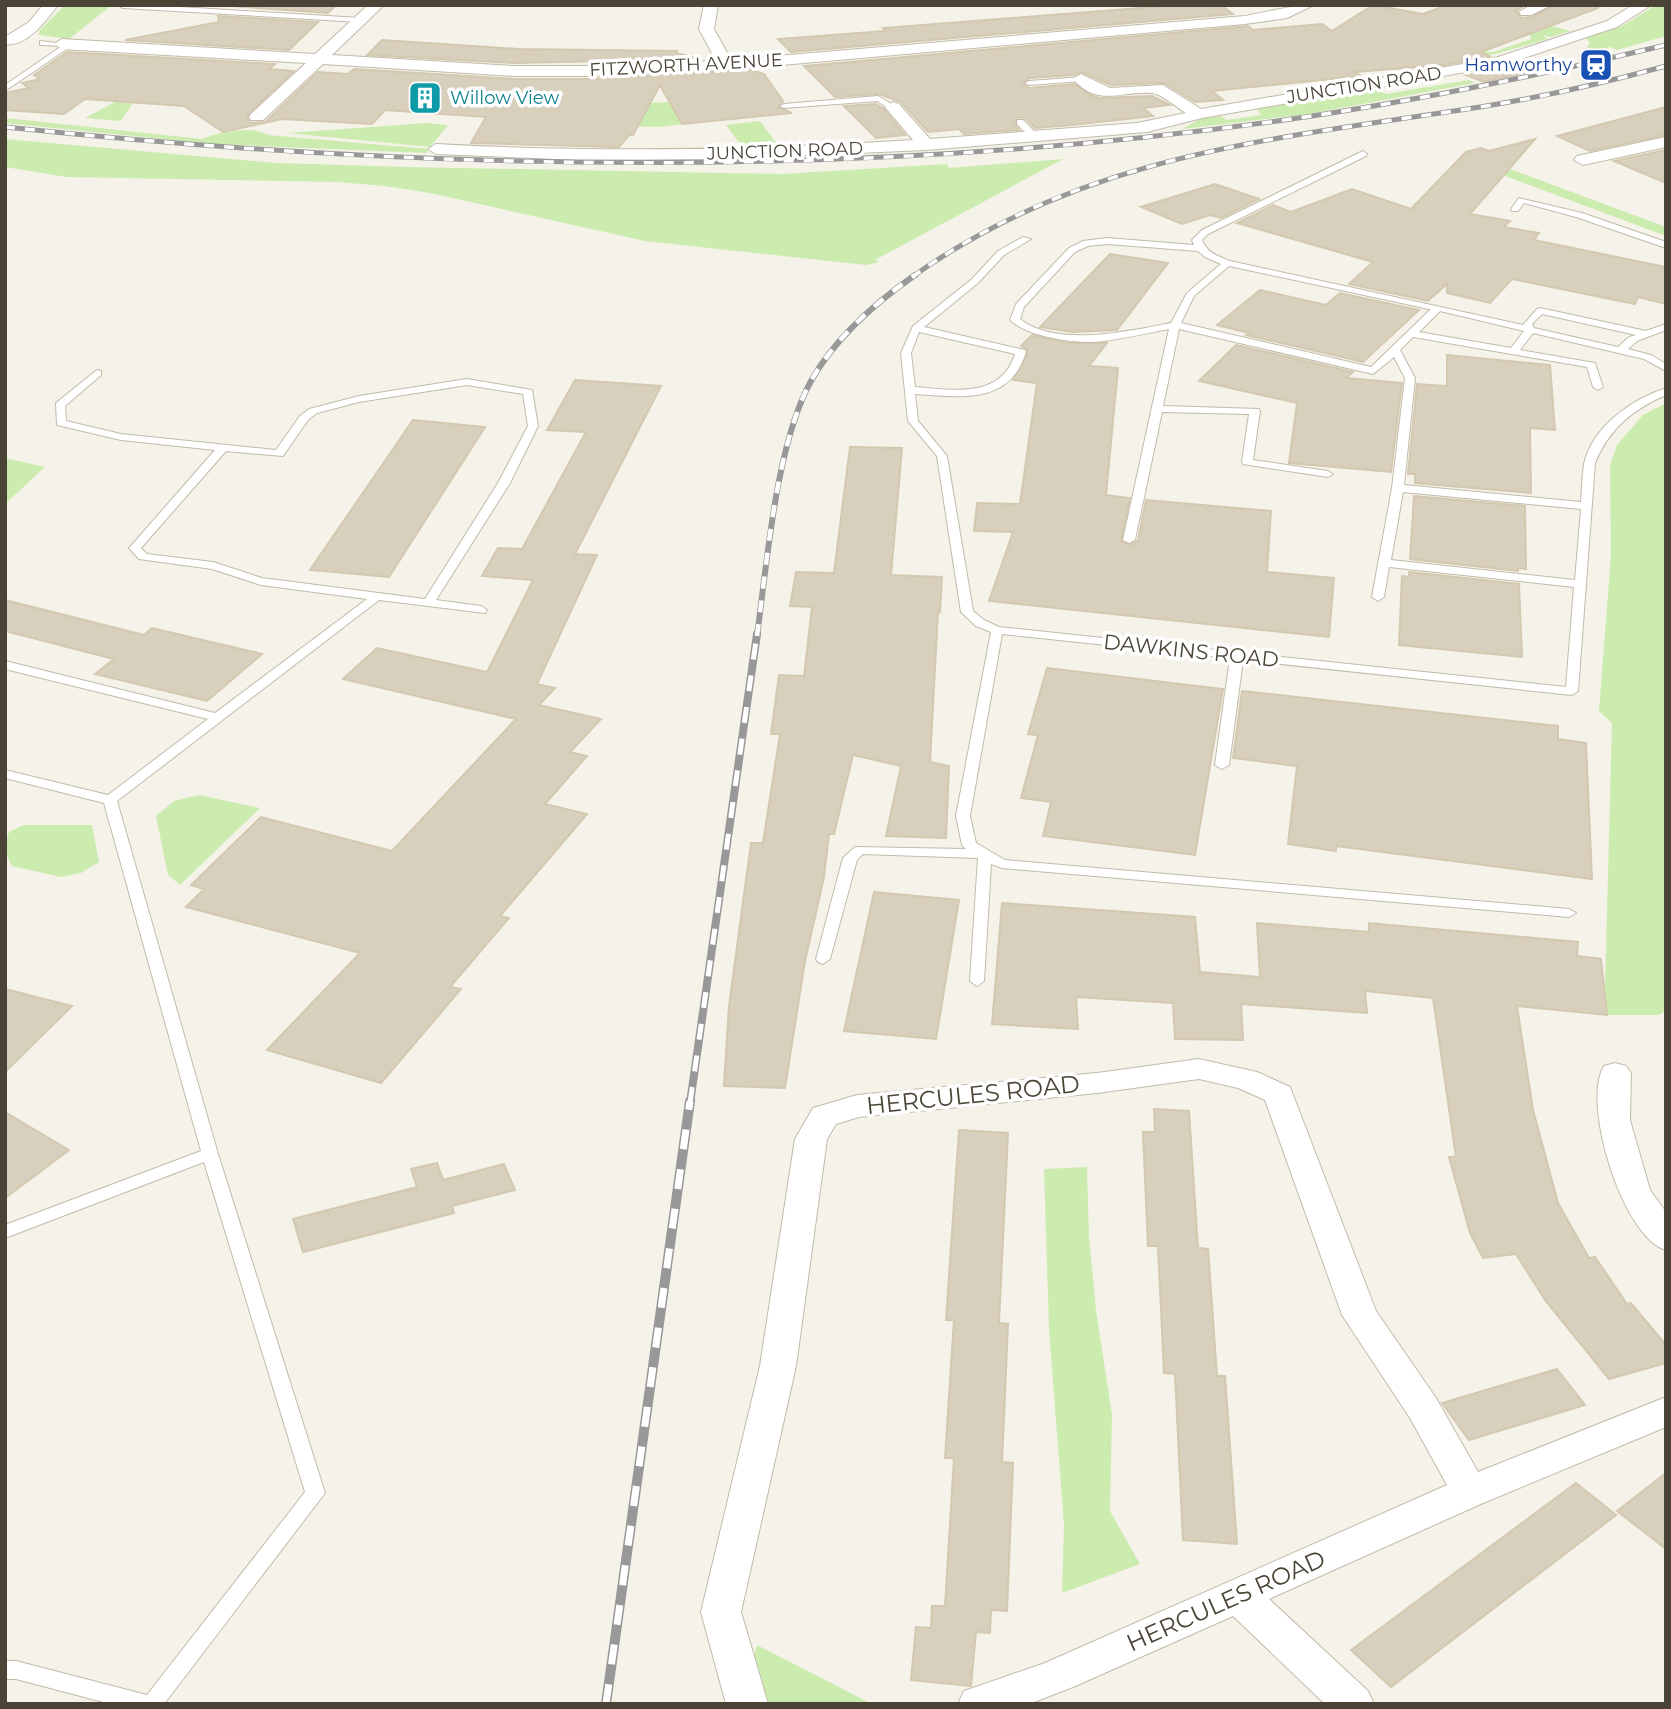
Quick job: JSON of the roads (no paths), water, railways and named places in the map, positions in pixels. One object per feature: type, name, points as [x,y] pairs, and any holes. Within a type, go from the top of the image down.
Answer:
[{"type":"street","points":[[7,41],[34,25],[51,5]]},
{"type":"street","points":[[257,117],[376,5]]},
{"type":"street","points":[[711,5],[705,15],[705,27],[726,65]]},
{"type":"street","name":"FITZWORTH AVENUE","points":[[66,44],[514,71],[591,71],[726,65],[1245,20],[1282,15],[1307,5]]},
{"type":"street","points":[[1526,12],[1545,5]]},
{"type":"street","name":"JUNCTION ROAD","points":[[436,149],[491,153],[645,148],[812,151],[1035,137],[1177,124],[1198,114],[1495,63],[1612,24],[1644,5]]},
{"type":"street","points":[[7,41],[43,43]]},
{"type":"street","points":[[1081,79],[1095,89],[1110,93],[1157,88],[1198,114]]},
{"type":"street","points":[[893,107],[926,145]]},
{"type":"street","points":[[1583,160],[1662,145]]},
{"type":"street","name":"HERCULES ROAD","points":[[747,1704],[721,1612],[778,1366],[811,1139],[824,1116],[856,1106],[1097,1083],[1199,1069],[1246,1079],[1279,1094],[1360,1315],[1423,1408],[1470,1492]]},
{"type":"street","points":[[1615,1073],[1614,1121],[1634,1192],[1666,1238]]},
{"type":"street","name":"HERCULES ROAD","points":[[979,1704],[1059,1675],[1470,1492],[1666,1411]]},
{"type":"street","points":[[1239,1597],[1353,1704]]},
{"type":"lane","points":[[123,6],[360,20]]},
{"type":"lane","points":[[43,43],[66,44]]},
{"type":"lane","points":[[5,89],[66,44]]},
{"type":"lane","points":[[1029,83],[1081,79]]},
{"type":"lane","points":[[785,106],[878,98],[893,107]]},
{"type":"lane","points":[[1020,122],[1035,137]]},
{"type":"lane","points":[[1363,155],[1205,232],[1197,240],[1199,248],[1205,254],[1227,263],[1438,308],[1647,357],[1666,368]]},
{"type":"lane","points":[[1515,209],[1522,200],[1555,208],[1666,245]]},
{"type":"lane","points":[[1026,239],[1002,253],[975,281],[916,328],[906,353],[913,421],[942,456],[967,612],[980,623],[997,630],[963,816],[969,845],[1002,864],[1569,913]]},
{"type":"lane","points":[[1199,248],[1107,241],[1086,243],[1072,250],[1019,306],[1015,320],[1024,327],[1053,335],[1113,338],[1175,325],[1373,371],[1438,308]]},
{"type":"lane","points":[[1129,540],[1175,325],[1190,295],[1227,263]]},
{"type":"lane","points":[[1530,330],[1527,324],[1540,311],[1646,334]]},
{"type":"lane","points":[[1620,351],[1633,339],[1666,327]]},
{"type":"lane","points":[[909,390],[980,391],[1004,384],[1014,372],[1021,352],[916,328]]},
{"type":"lane","points":[[1513,353],[1530,330]]},
{"type":"lane","points":[[1411,334],[1591,365],[1598,387]]},
{"type":"lane","points":[[1377,597],[1398,488],[1410,378],[1395,350]]},
{"type":"lane","points":[[97,373],[60,405],[61,423],[121,437],[279,454],[304,418],[313,411],[359,399],[467,382],[528,392],[533,426],[504,483],[428,604]]},
{"type":"lane","name":"DAWKINS ROAD","points":[[997,630],[1572,691],[1588,473],[1602,435],[1636,406],[1666,391]]},
{"type":"lane","points":[[1158,409],[1255,411],[1247,462],[1328,474]]},
{"type":"lane","points":[[222,449],[135,548],[143,556],[213,566],[261,581],[481,610]]},
{"type":"lane","points":[[1398,488],[1586,506]]},
{"type":"lane","points":[[1384,563],[1580,584]]},
{"type":"lane","points":[[110,800],[375,598]]},
{"type":"lane","points":[[1222,765],[1237,656]]},
{"type":"lane","points":[[5,665],[218,718]]},
{"type":"lane","points":[[5,774],[110,800]]},
{"type":"lane","points":[[110,800],[210,1154],[314,1493],[152,1704]]},
{"type":"lane","points":[[823,959],[850,858],[860,850],[985,854]]},
{"type":"lane","points":[[977,981],[985,854]]},
{"type":"lane","points":[[5,1232],[210,1154]]},
{"type":"lane","points":[[5,1670],[16,1670],[146,1704]]},
{"type":"railway","points":[[5,127],[331,154],[495,161],[659,163],[823,160],[987,151],[1150,137],[1312,116],[1490,84],[1666,45]]},
{"type":"railway","points":[[914,276],[978,235],[1045,203],[1114,177],[1257,142],[1527,99],[1666,66]]},
{"type":"railway","points":[[757,636],[781,470],[799,407],[821,365],[844,336],[885,297],[914,276]]},
{"type":"railway","points":[[690,1103],[757,634]]},
{"type":"railway","points":[[606,1704],[690,1101]]},
{"type":"place","name":"Hamworthy","points":[[1596,65]]},
{"type":"place","name":"Willow View","points":[[425,98]]}]
